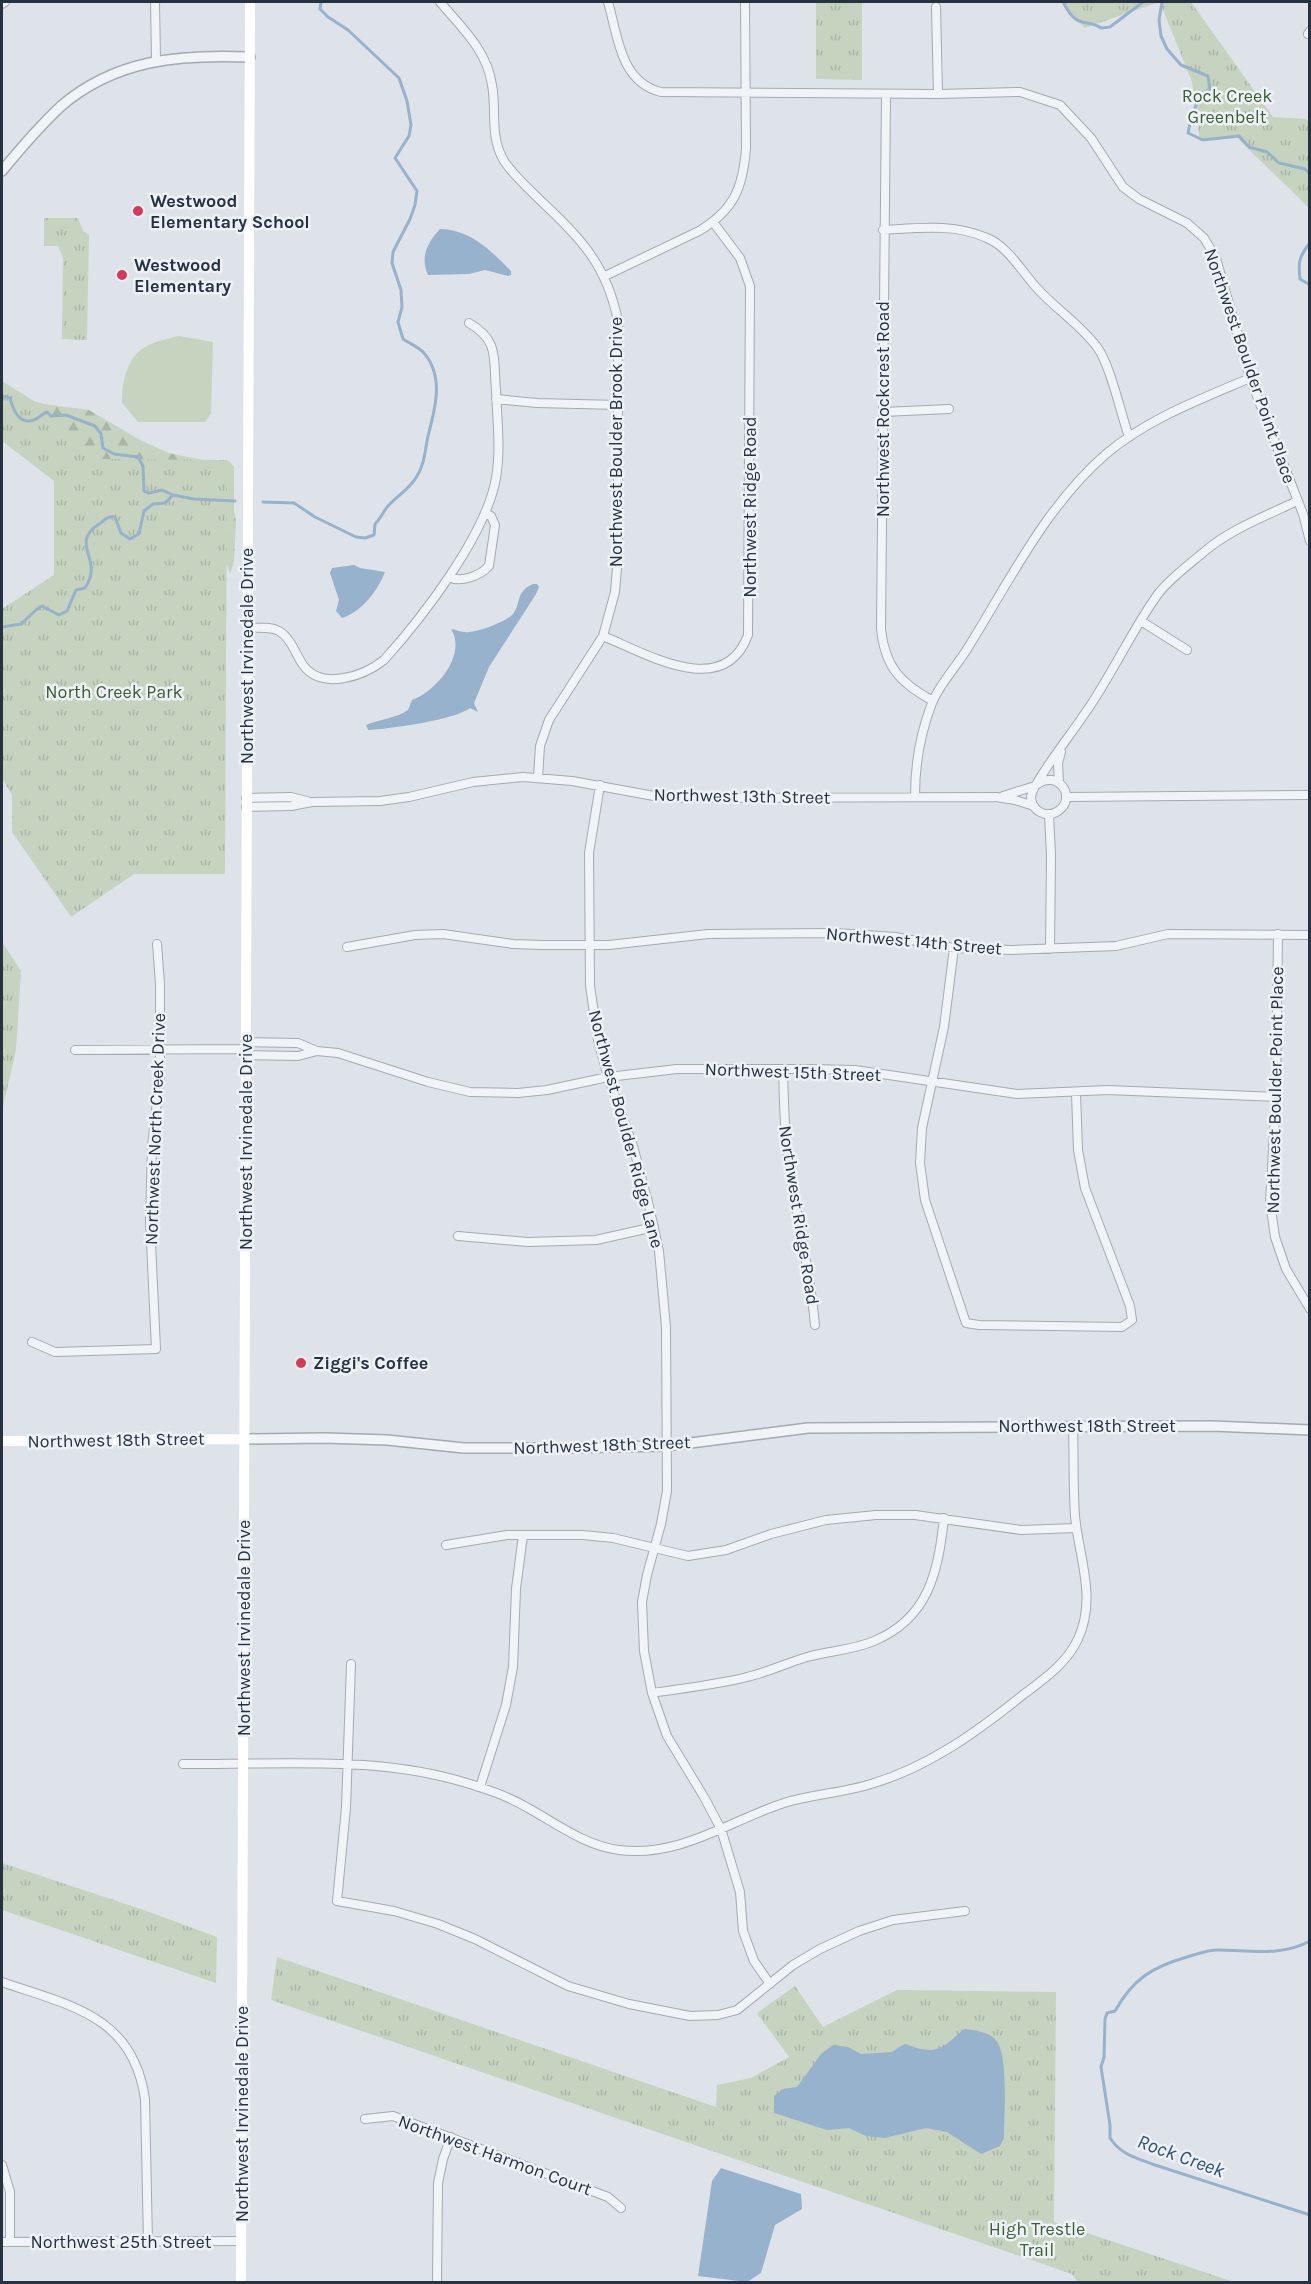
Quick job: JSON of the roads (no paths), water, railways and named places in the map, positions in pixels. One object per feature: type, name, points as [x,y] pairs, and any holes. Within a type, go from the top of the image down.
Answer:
[{"type":"main road","name":"Northwest Irvinedale Drive","points":[[241,2283],[250,2]]},
{"type":"main road","name":"Northwest 18th Street","points":[[2,1441],[245,1439]]},
{"type":"street","points":[[155,2],[156,60]]},
{"type":"street","name":"Northwest Boulder Brook Drive","points":[[440,2],[465,29],[488,67],[493,86],[494,132],[504,160],[520,181],[573,230],[590,252],[605,276],[618,321],[618,569],[615,591],[603,636],[549,720],[540,746],[538,778]]},
{"type":"street","name":"Northwest Boulder Point Place","points":[[608,2],[629,71],[643,85],[661,92],[886,94],[1020,92],[1060,105],[1091,138],[1124,187],[1138,199],[1187,223],[1204,238],[1216,258],[1250,378],[1303,514],[1310,541]]},
{"type":"street","points":[[605,276],[713,222],[733,201],[744,172],[746,2]]},
{"type":"street","points":[[936,7],[938,94]]},
{"type":"street","points":[[2,171],[46,121],[81,92],[124,69],[156,60],[250,57]]},
{"type":"street","name":"Northwest Rockcrest Road","points":[[886,94],[881,629],[883,647],[889,664],[900,680],[913,691],[933,701]]},
{"type":"street","name":"Northwest Ridge Road","points":[[603,636],[665,662],[704,669],[723,665],[732,660],[739,654],[748,636],[751,300],[746,272],[740,258],[713,222]]},
{"type":"street","points":[[883,230],[926,227],[964,230],[989,238],[1012,259],[1037,288],[1078,325],[1098,349],[1129,437]]},
{"type":"street","points":[[247,628],[272,628],[283,633],[301,663],[313,674],[327,678],[351,677],[368,671],[384,660],[449,577],[485,513],[496,476],[494,352],[491,341],[485,334],[469,323]]},
{"type":"street","points":[[915,796],[915,764],[933,701],[968,649],[1040,529],[1080,480],[1105,455],[1129,437],[1193,403],[1250,378]]},
{"type":"street","points":[[496,399],[545,404],[618,405]]},
{"type":"street","points":[[883,412],[949,409]]},
{"type":"street","points":[[1036,785],[1052,779],[1059,783],[1064,788],[1065,804],[1060,810],[1049,814],[1040,812],[1034,806],[1031,798],[1036,785],[1098,694],[1160,592],[1207,549],[1234,532],[1297,501]]},
{"type":"street","points":[[449,577],[459,580],[480,573],[489,566],[495,525],[494,520],[485,513]]},
{"type":"street","points":[[1141,621],[1187,650]]},
{"type":"street","points":[[1059,783],[1058,763],[1062,747]]},
{"type":"street","name":"Northwest 13th Street","points":[[246,803],[291,797],[312,802],[380,801],[409,797],[473,782],[538,778],[600,785],[654,796],[685,798],[996,797],[1034,806]]},
{"type":"street","name":"Northwest Boulder Ridge Lane","points":[[600,785],[589,853],[589,945],[593,1010],[608,1077],[633,1146],[654,1227],[664,1293],[666,1327],[667,1491],[645,1584],[642,1627],[644,1651],[652,1693],[667,1736],[721,1829],[740,1892],[743,1932],[754,1961],[770,1984]]},
{"type":"street","name":"Northwest 13th Street","points":[[996,797],[1036,785]]},
{"type":"street","points":[[1066,797],[1310,795]]},
{"type":"street","points":[[1049,814],[1050,949]]},
{"type":"street","name":"Northwest 14th Street","points":[[347,947],[415,935],[443,934],[513,944],[609,945],[708,934],[835,933],[895,937],[954,948],[1012,950],[1116,946],[1168,934],[1310,935]]},
{"type":"street","name":"Northwest Boulder Point Place","points":[[1278,934],[1276,1097],[1270,1202],[1275,1237],[1286,1269],[1310,1310]]},
{"type":"street","name":"Northwest North Creek Drive","points":[[32,1342],[55,1352],[156,1349],[150,1184],[159,1088],[160,984],[157,944]]},
{"type":"street","points":[[954,948],[944,1027],[922,1128],[920,1163],[925,1200],[966,1323],[1122,1327],[1132,1320],[1130,1306],[1085,1188],[1078,1150],[1076,1093]]},
{"type":"street","name":"Northwest 15th Street","points":[[75,1050],[246,1049],[298,1043],[317,1051],[338,1053],[428,1082],[470,1092],[518,1093],[548,1090],[608,1077],[677,1069],[855,1070],[1017,1094],[1108,1090],[1276,1097]]},
{"type":"street","name":"Northwest 15th Street","points":[[246,1049],[298,1056],[317,1051]]},
{"type":"street","name":"Northwest Ridge Road","points":[[783,1070],[784,1120],[788,1157],[809,1275],[814,1325]]},
{"type":"street","points":[[458,1236],[528,1242],[575,1241],[604,1238],[654,1227]]},
{"type":"street","name":"Northwest 18th Street","points":[[245,1439],[387,1440],[464,1448],[667,1446],[808,1428],[1245,1426],[1310,1430]]},
{"type":"street","points":[[183,1764],[348,1764],[388,1767],[439,1775],[480,1787],[523,1805],[588,1842],[616,1850],[641,1852],[679,1845],[785,1803],[871,1785],[918,1766],[962,1741],[1058,1668],[1078,1640],[1087,1606],[1086,1574],[1076,1528],[1073,1494],[1073,1427]]},
{"type":"street","points":[[446,1545],[507,1535],[583,1535],[613,1538],[688,1557],[701,1556],[826,1520],[876,1515],[944,1518],[1021,1530],[1076,1528]]},
{"type":"street","points":[[652,1693],[746,1678],[823,1653],[872,1642],[885,1636],[897,1628],[917,1608],[934,1580],[944,1518]]},
{"type":"street","points":[[480,1787],[506,1705],[513,1667],[516,1589],[523,1534]]},
{"type":"street","points":[[351,1664],[345,1818],[337,1901],[393,1911],[438,1924],[475,1939],[568,1986],[629,2004],[690,2016],[718,2015],[737,2010],[802,1960],[860,1932],[893,1920],[965,1911]]},
{"type":"street","points":[[2,1982],[72,2006],[103,2022],[121,2040],[133,2057],[142,2080],[145,2099],[148,2242]]},
{"type":"street","name":"Northwest Harmon Court","points":[[365,2119],[393,2116],[608,2197],[621,2208]]},
{"type":"street","points":[[438,2283],[438,2183],[442,2159],[451,2137]]},
{"type":"street","points":[[2,2165],[9,2193],[6,2242]]},
{"type":"street","name":"Northwest 25th Street","points":[[6,2242],[241,2241]]},
{"type":"water","points":[[440,229],[451,230],[478,241],[511,271],[511,275],[485,270],[469,274],[428,275],[425,262],[426,251]]},
{"type":"water","points":[[354,565],[385,572],[363,606],[342,618],[336,611],[339,600],[330,573],[332,568]]},
{"type":"water","points":[[533,584],[539,587],[536,594],[489,667],[474,703],[478,712],[470,708],[437,720],[368,730],[366,725],[408,710],[412,700],[431,689],[440,680],[447,671],[455,649],[455,639],[451,629],[473,632],[505,620],[516,610],[524,590]]},
{"type":"water","points":[[964,2029],[991,2036],[998,2043],[1001,2052],[1005,2103],[1004,2138],[1000,2146],[981,2154],[947,2132],[926,2128],[885,2138],[866,2136],[849,2128],[827,2130],[774,2113],[774,2096],[783,2089],[797,2087],[821,2054],[833,2045],[848,2047],[861,2054],[892,2052],[904,2044],[931,2050],[943,2046]]},
{"type":"water","points":[[721,2168],[801,2194],[802,2209],[775,2225],[761,2273],[747,2282],[698,2276],[712,2181]]},
{"type":"waterway","points":[[263,502],[294,503],[315,517],[356,537],[365,538],[374,535],[375,524],[386,508],[411,485],[420,471],[435,404],[436,382],[430,361],[421,350],[403,339],[398,322],[402,307],[401,290],[392,263],[393,252],[415,205],[417,191],[395,158],[409,136],[411,125],[407,101],[399,78],[348,30],[328,17],[320,9],[321,2]]},
{"type":"waterway","name":"Rock Creek","points":[[1065,2],[1067,9],[1076,19],[1101,28],[1110,27],[1143,2]]},
{"type":"waterway","name":"Rock Creek","points":[[1162,2],[1159,20],[1161,36],[1167,49],[1181,65],[1208,76],[1210,89],[1199,97],[1188,133],[1203,140],[1239,136],[1249,147],[1267,152],[1279,163],[1305,169],[1310,174]]},
{"type":"waterway","name":"Rock Creek","points":[[1310,243],[1301,256],[1299,268],[1300,279],[1310,285]]},
{"type":"waterway","points":[[2,396],[10,398],[15,412],[24,420],[34,420],[47,412],[51,416],[66,415],[95,426],[101,434],[103,448],[114,454],[138,457],[143,466],[144,491],[149,493],[162,490],[173,495],[194,499],[235,501]]},
{"type":"waterway","points":[[2,627],[21,624],[42,606],[59,615],[67,611],[76,590],[85,588],[90,578],[91,569],[86,546],[90,532],[106,519],[115,517],[121,533],[130,539],[139,534],[144,511],[153,504],[165,503],[173,495]]},
{"type":"waterway","name":"Rock Creek","points":[[1310,1941],[1276,1951],[1218,1950],[1198,1953],[1154,1970],[1136,1982],[1115,2011],[1107,2013],[1104,2057],[1101,2067],[1110,2138],[1124,2152],[1155,2165],[1310,2215]]},
{"type":"place","name":"Westwood Elementary School","points":[[138,211]]},
{"type":"place","name":"Westwood Elementary","points":[[122,275]]},
{"type":"place","name":"Ziggi's Coffee","points":[[301,1363]]},
{"type":"park label","name":"Rock Creek Greenbelt","points":[[1227,106]]},
{"type":"park label","name":"North Creek Park","points":[[114,692]]},
{"type":"park label","name":"High Trestle Trail","points":[[1037,2239]]}]
